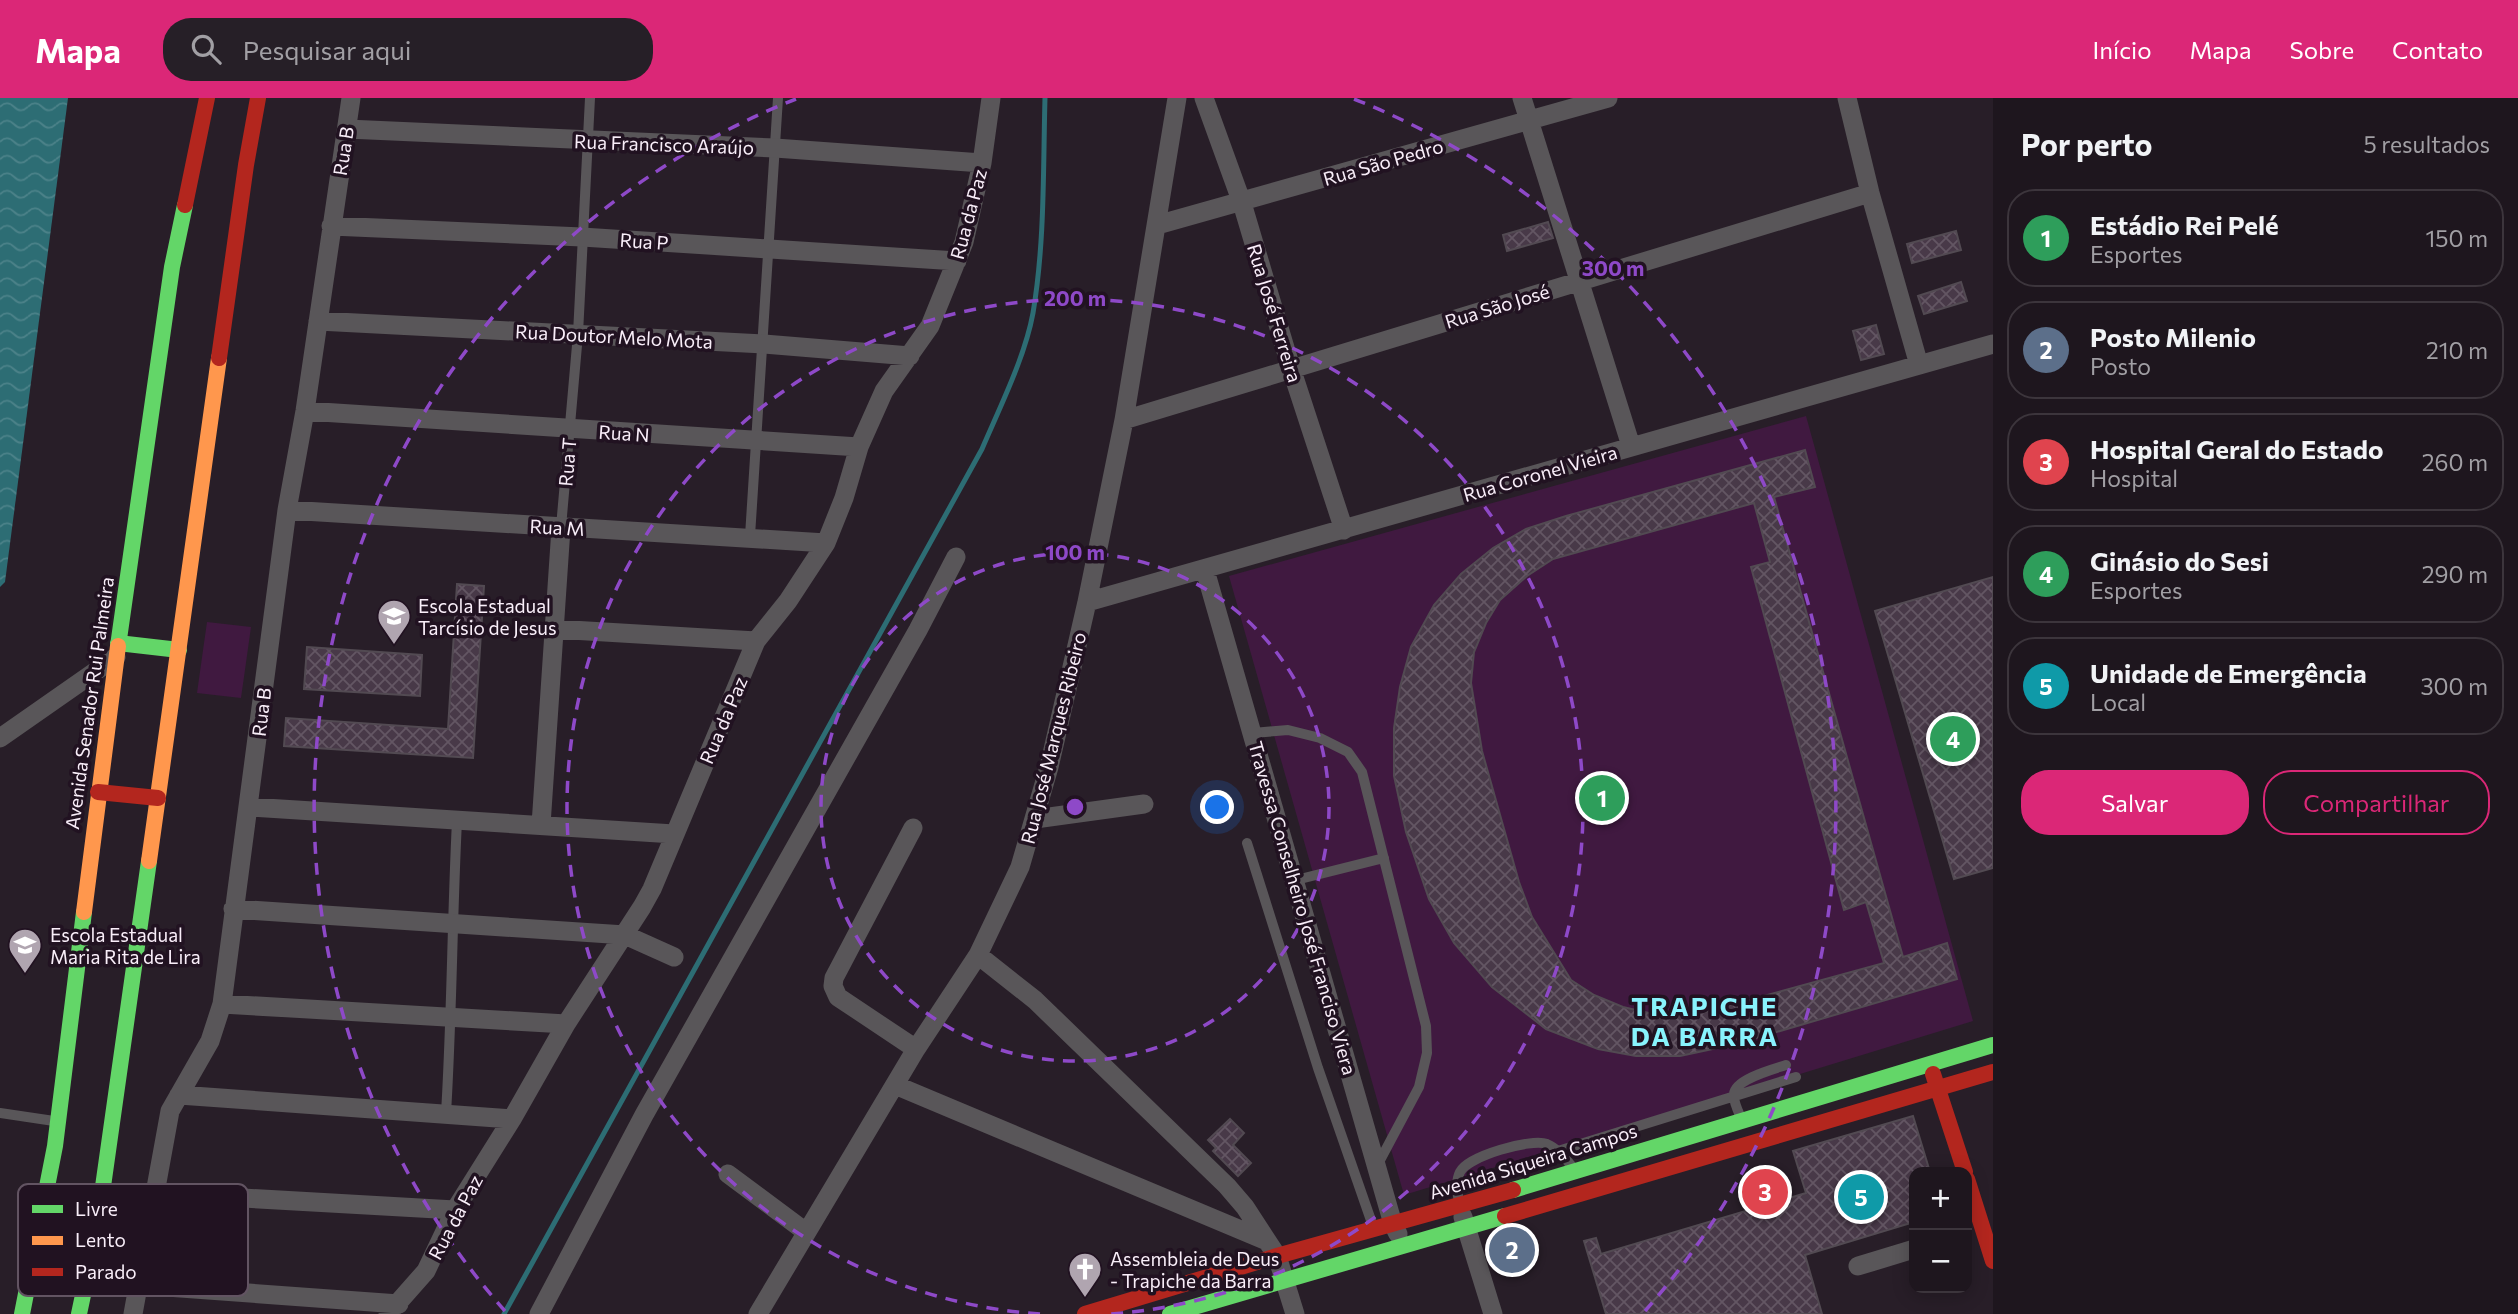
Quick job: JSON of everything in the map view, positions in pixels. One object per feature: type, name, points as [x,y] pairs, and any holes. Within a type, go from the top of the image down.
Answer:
[{"type":"main road","name":"Avenida Senador Rui Palmeira","points":[[48,1184],[55,1146],[117,650],[172,267],[207,98]]},
{"type":"main road","points":[[103,1184],[246,165],[258,98]]},
{"type":"main road","points":[[117,650],[178,650]]},
{"type":"main road","points":[[98,792],[158,798]]},
{"type":"main road","name":"Avenida Siqueira Campos","points":[[1093,1313],[1272,1249],[1383,1226],[1459,1206],[1993,1045]]},
{"type":"main road","points":[[1930,1064],[1963,1167]]},
{"type":"main road","points":[[1170,1314],[1993,1072]]},
{"type":"main road","points":[[1972,1212],[1975,1231],[1993,1261]]},
{"type":"main road","name":"Avenida Senador Rui Palmeira","points":[[22,1314],[26,1296]]},
{"type":"main road","points":[[79,1314],[83,1296]]},
{"type":"street","name":"Rua B","points":[[157,1184],[170,1111],[210,1041],[222,1004],[287,510],[305,411],[351,98]]},
{"type":"street","name":"Rua da Paz","points":[[393,1309],[426,1271],[455,1210],[512,1119],[566,1024],[652,889],[755,641],[788,601],[826,543],[844,498],[859,447],[884,391],[930,326],[957,261],[982,163],[991,98]]},
{"type":"street","name":"Rua José Marques Ribeiro","points":[[758,1314],[800,1228],[978,955],[1020,867],[1035,818],[1087,602],[1124,420],[1177,98]]},
{"type":"street","name":"Rua José Ferreira","points":[[1204,98],[1242,203],[1291,368],[1344,530]]},
{"type":"street","points":[[1522,98],[1631,446]]},
{"type":"street","name":"Rua São Pedro","points":[[1157,225],[1608,98]]},
{"type":"street","points":[[1847,98],[1870,193],[1919,365]]},
{"type":"street","name":"Rua Francisco Araújo","points":[[347,129],[775,148],[982,163]]},
{"type":"street","name":"Rua São José","points":[[1124,420],[1870,193]]},
{"type":"street","name":"Rua P","points":[[331,226],[582,237],[957,261]]},
{"type":"street","name":"Rua Doutor Melo Mota","points":[[318,321],[764,344],[909,356]]},
{"type":"street","name":"Rua Coronel Vieira","points":[[1087,602],[1993,344]]},
{"type":"street","name":"Rua N","points":[[305,411],[859,447]]},
{"type":"street","name":"Rua M","points":[[287,510],[826,543]]},
{"type":"street","name":"Rua T","points":[[541,825],[561,528]]},
{"type":"street","points":[[538,1314],[644,1115],[918,630],[956,557]]},
{"type":"street","name":"Travessa Conselheiro José Franciso Viera","points":[[1205,570],[1376,1166],[1383,1226],[1403,1245]]},
{"type":"street","points":[[554,629],[755,641]]},
{"type":"street","points":[[0,738],[117,650]]},
{"type":"street","points":[[1035,818],[1144,804]]},
{"type":"street","points":[[249,807],[674,834]]},
{"type":"street","points":[[913,828],[834,978],[833,986],[838,997],[916,1049]]},
{"type":"street","points":[[233,909],[625,935],[674,957]]},
{"type":"street","points":[[978,955],[1045,1009],[1227,1186],[1245,1207],[1272,1249],[1295,1314]]},
{"type":"street","points":[[222,1004],[566,1024]]},
{"type":"street","points":[[895,1085],[1272,1249]]},
{"type":"street","points":[[179,1095],[512,1119]]},
{"type":"street","points":[[728,1174],[800,1228]]},
{"type":"street","points":[[248,1198],[455,1210]]},
{"type":"street","points":[[1459,1206],[1493,1314]]},
{"type":"street","points":[[1857,1266],[1909,1250]]},
{"type":"street","points":[[248,1295],[393,1309]]},
{"type":"street","name":"Rua B","points":[[133,1314],[137,1296]]},
{"type":"lane","name":"Rua T","points":[[561,528],[578,334],[590,98]]},
{"type":"lane","points":[[750,537],[778,98]]},
{"type":"lane","points":[[1253,733],[1288,730],[1320,738],[1348,752],[1362,772],[1426,1026],[1427,1053],[1419,1087],[1376,1166]]},
{"type":"lane","points":[[446,1113],[452,1016],[452,924],[457,821]]},
{"type":"lane","points":[[1247,843],[1318,1068],[1383,1226]]},
{"type":"lane","points":[[1296,880],[1384,858]]},
{"type":"lane","points":[[1742,1121],[1734,1092],[1744,1081],[1786,1065]]},
{"type":"lane","points":[[1558,1151],[1796,1077]]},
{"type":"lane","points":[[0,1113],[58,1121]]},
{"type":"lane","points":[[1641,1124],[1647,1149]]},
{"type":"lane","points":[[1459,1206],[1459,1173],[1466,1163],[1477,1157],[1533,1143],[1546,1144],[1558,1151],[1575,1171]]},
{"type":"lane","points":[[1554,1177],[1562,1199]]},
{"type":"shaded area","points":[[1806,416],[1973,1021],[1404,1195],[1229,576]]},
{"type":"shaded area","points":[[207,622],[251,627],[241,698],[197,693]]},
{"type":"water","points":[[0,98],[68,98],[5,582],[0,587]]},
{"type":"building","points":[[1548,222],[1553,238],[1507,251],[1503,235]]},
{"type":"building","points":[[1956,231],[1961,250],[1912,263],[1907,244]]},
{"type":"building","points":[[1961,282],[1967,301],[1924,314],[1918,296]]},
{"type":"building","points":[[1876,325],[1884,354],[1861,360],[1853,331]]},
{"type":"building","points":[[1805,450],[1815,487],[1774,497],[1903,957],[1947,943],[1957,979],[1736,1044],[1680,1056],[1636,1056],[1598,1049],[1546,1029],[1492,987],[1454,943],[1429,899],[1406,832],[1394,776],[1394,728],[1400,687],[1411,647],[1434,605],[1461,574],[1493,548],[1526,529]],"holes":[[[1754,503],[1770,562],[1751,567],[1844,910],[1866,902],[1884,963],[1705,1012],[1649,1013],[1623,1007],[1594,995],[1571,980],[1532,917],[1519,882],[1482,751],[1471,683],[1474,652],[1486,623],[1500,600],[1527,576],[1553,559]]]},
{"type":"building","points":[[1993,577],[1993,868],[1954,879],[1875,611]]},
{"type":"building","points":[[457,584],[484,586],[473,758],[284,746],[286,718],[448,729]]},
{"type":"building","points":[[307,647],[422,655],[420,696],[304,689]]},
{"type":"building","points":[[1913,1116],[1928,1167],[1909,1167],[1909,1224],[1805,1255],[1822,1314],[1606,1314],[1584,1241],[1596,1238],[1601,1254],[1806,1193],[1793,1151]]},
{"type":"building","points":[[1230,1119],[1244,1133],[1233,1145],[1251,1163],[1238,1176],[1213,1151],[1216,1148],[1208,1140]]},
{"type":"waterway","points":[[504,1314],[982,449],[1018,364],[1033,313],[1042,232],[1045,98]]},
{"type":"traffic: fast","points":[[118,646],[172,267],[185,205]]},
{"type":"traffic: fast","points":[[118,643],[179,650]]},
{"type":"traffic: fast","points":[[103,1184],[149,861]]},
{"type":"traffic: fast","points":[[48,1184],[55,1146],[84,912]]},
{"type":"traffic: fast","points":[[1513,1190],[1993,1045]]},
{"type":"traffic: fast","points":[[1170,1314],[1505,1216]]},
{"type":"traffic: fast","points":[[22,1314],[26,1296]]},
{"type":"traffic: fast","points":[[79,1314],[83,1296]]},
{"type":"traffic: slow","points":[[149,861],[219,358]]},
{"type":"traffic: slow","points":[[84,912],[118,646]]},
{"type":"traffic: jam","points":[[185,205],[207,98]]},
{"type":"traffic: jam","points":[[219,358],[258,98]]},
{"type":"traffic: jam","points":[[98,792],[158,798]]},
{"type":"traffic: jam","points":[[1505,1216],[1993,1072]]},
{"type":"traffic: jam","points":[[1933,1074],[1963,1167]]},
{"type":"traffic: jam","points":[[1085,1314],[1277,1256],[1513,1190]]},
{"type":"traffic: jam","points":[[1972,1195],[1993,1261]]},
{"type":"place","name":"Escola Estadual Tarcísio de Jesus","points":[[394,646]]},
{"type":"place","name":"Ginásio do Sesi","points":[[1953,739]]},
{"type":"place","name":"Estádio Rei Pelé","points":[[1602,798]]},
{"type":"place","name":"Escola Estadual Maria Rita de Lira","points":[[25,975]]},
{"type":"place","name":"Hospital Geral do Estado","points":[[1765,1192]]},
{"type":"place","name":"Unidade de Emergência","points":[[1861,1197]]},
{"type":"place","name":"Posto Milenio","points":[[1512,1250]]},
{"type":"place","name":"Assembleia de Deus - Trapiche da Barra","points":[[1085,1299]]},
{"type":"district","name":"TRAPICHE DA BARRA","points":[[1705,1020]]}]
